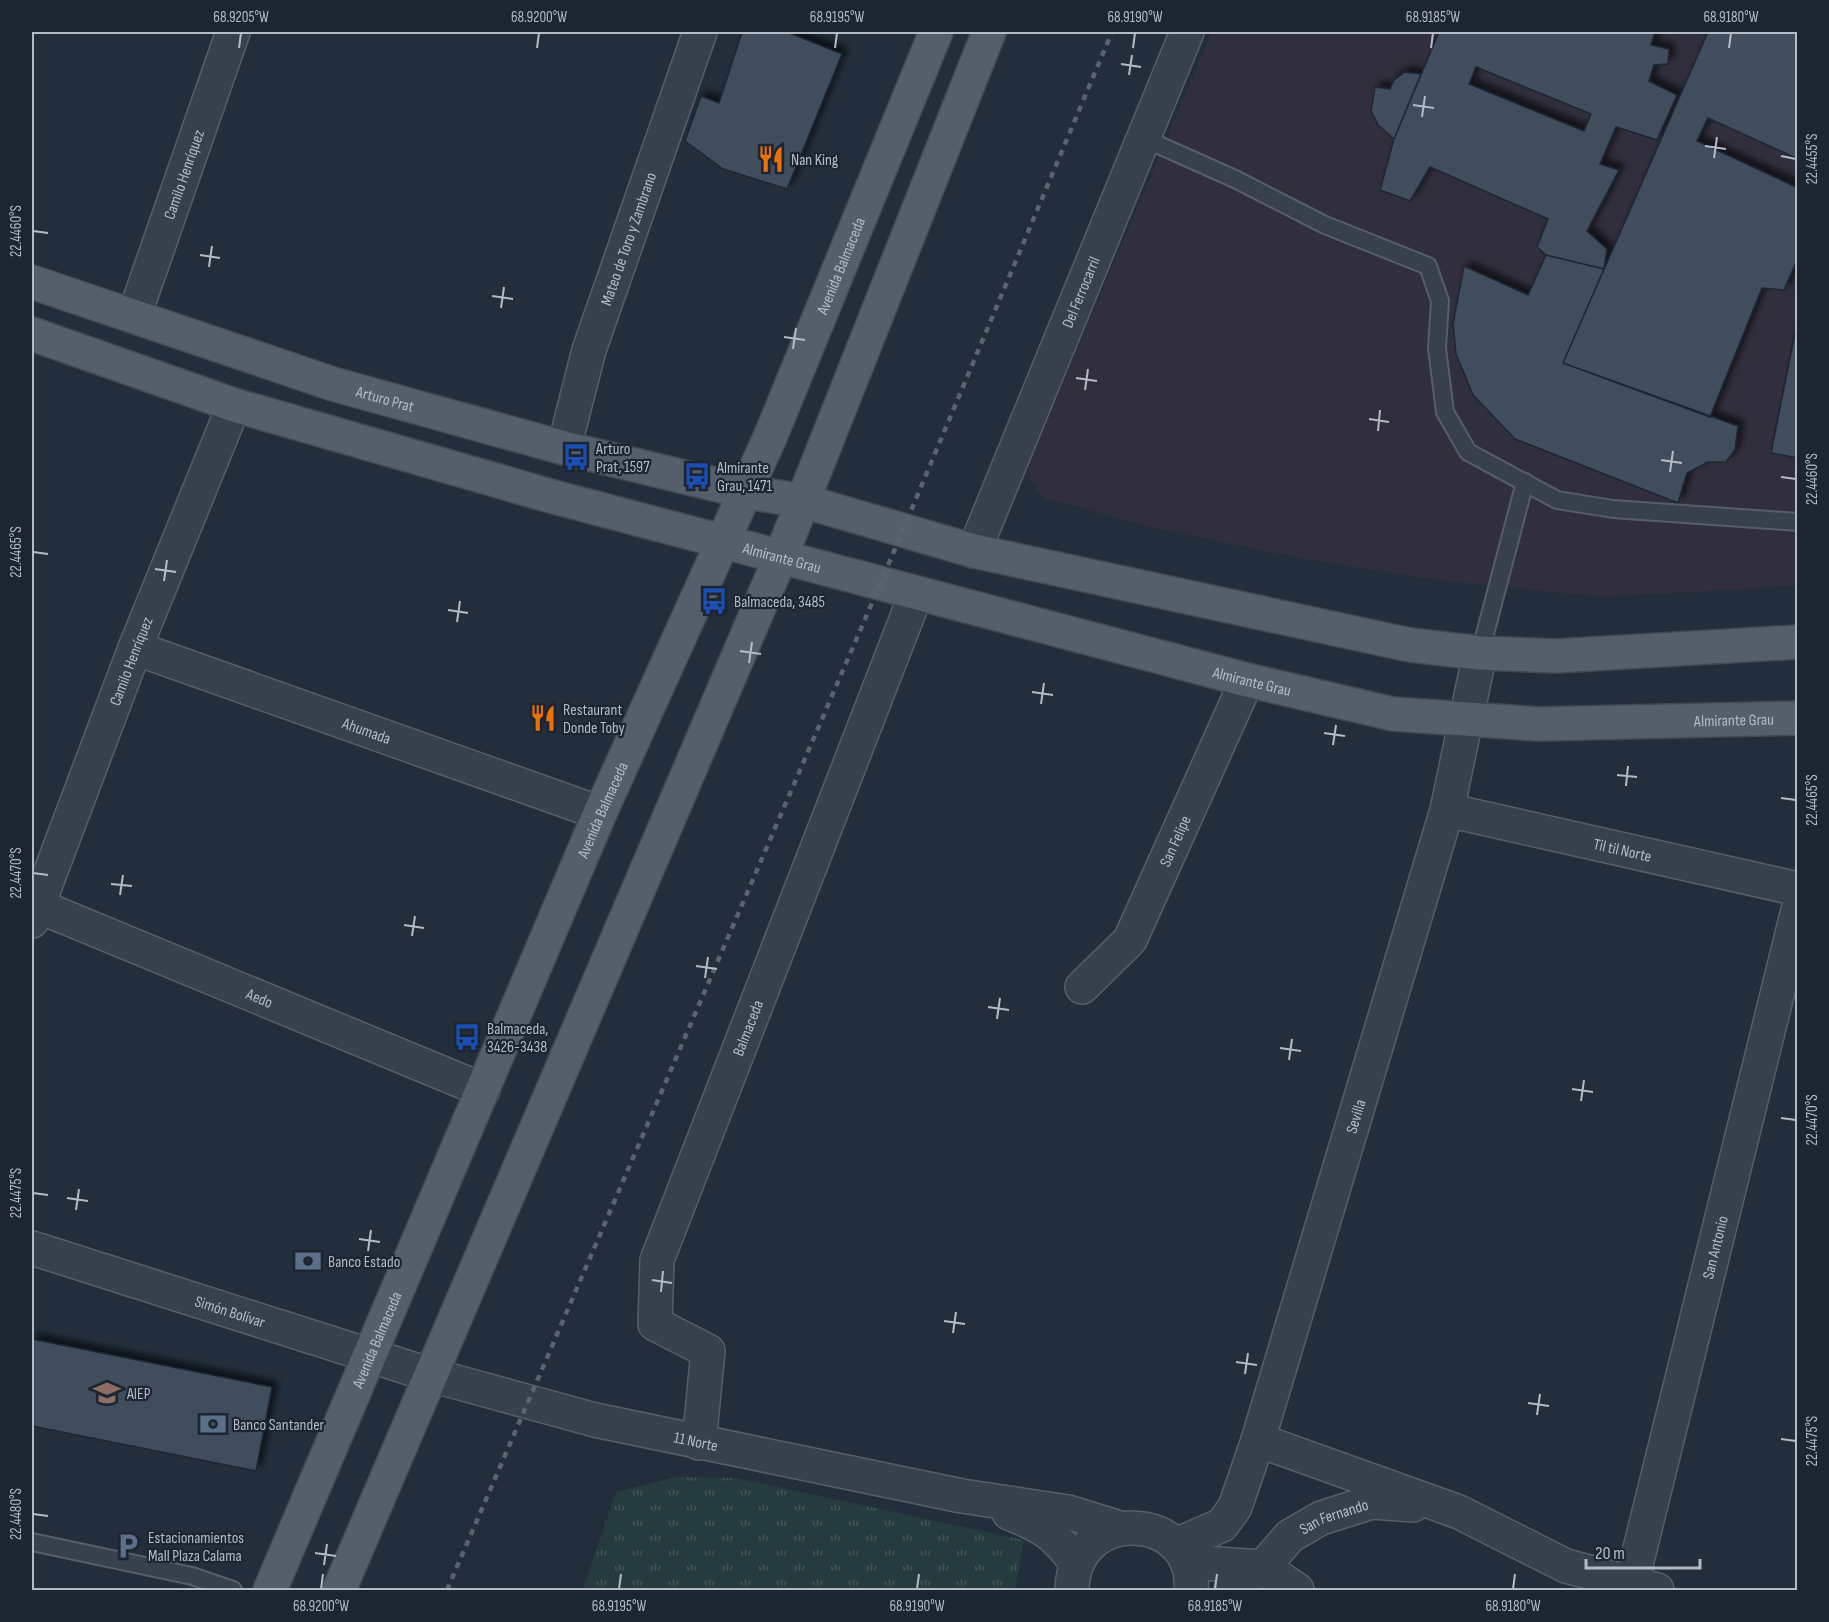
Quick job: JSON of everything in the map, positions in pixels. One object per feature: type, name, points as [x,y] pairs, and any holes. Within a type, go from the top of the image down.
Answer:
[{"type":"main road","name":"Avenida Balmaceda","points":[[270,1590],[600,813],[722,540],[747,492],[936,32]]},
{"type":"main road","points":[[339,1590],[781,556],[989,32]]},
{"type":"main road","name":"Arturo Prat","points":[[32,282],[333,384],[564,448],[747,492]]},
{"type":"main road","points":[[32,334],[234,405],[554,497],[722,540]]},
{"type":"main road","points":[[747,492],[803,501],[974,551],[1410,645],[1480,653],[1556,656],[1797,642]]},
{"type":"main road","name":"Almirante Grau","points":[[722,540],[881,582],[916,594],[1246,680],[1393,714],[1539,724],[1797,718]]},
{"type":"street","name":"Camilo Henríquez","points":[[134,316],[233,32]]},
{"type":"street","name":"Mateo de Toro y Zambrano","points":[[564,448],[589,350],[700,32]]},
{"type":"street","name":"Del Ferrocarril","points":[[974,551],[1187,32]]},
{"type":"street","name":"Camilo Henríquez","points":[[35,913],[135,648],[234,405]]},
{"type":"street","name":"Balmaceda","points":[[699,1443],[708,1351],[655,1324],[657,1260],[916,594]]},
{"type":"street","name":"Ahumada","points":[[135,648],[600,813]]},
{"type":"street","name":"Sevilla","points":[[1185,1566],[1235,1507],[1258,1440],[1447,810],[1480,653]]},
{"type":"street","name":"San Felipe","points":[[1082,987],[1130,940],[1246,680]]},
{"type":"street","name":"Til til Norte","points":[[1447,810],[1797,889]]},
{"type":"street","name":"San Antonio","points":[[1644,1587],[1797,910]]},
{"type":"street","name":"Aedo","points":[[35,913],[483,1090]]},
{"type":"street","name":"Simón Bolívar","points":[[32,1248],[431,1375]]},
{"type":"street","name":"11 Norte","points":[[431,1375],[595,1420],[699,1443],[962,1496],[1068,1512],[1120,1528],[1140,1527],[1159,1534],[1185,1566],[1263,1567]]},
{"type":"street","name":"San Fernando","points":[[1258,1440],[1459,1512],[1566,1566],[1644,1587]]},
{"type":"street","name":"11 Norte","points":[[962,1496],[1038,1524],[1060,1541],[1074,1577]]},
{"type":"street","name":"San Fernando","points":[[1231,1590],[1263,1567],[1290,1536],[1321,1518],[1372,1502],[1414,1504],[1459,1512]]},
{"type":"street","name":"11 Norte","points":[[1074,1577],[1094,1540],[1120,1528]]},
{"type":"street","points":[[1263,1567],[1297,1590]]},
{"type":"lane","points":[[1143,138],[1235,178],[1325,225],[1428,266],[1440,302],[1437,348],[1445,412],[1468,452],[1557,500],[1613,509],[1797,522]]},
{"type":"lane","points":[[1480,653],[1525,482]]},
{"type":"lane","points":[[32,1542],[192,1576],[233,1590]]},
{"type":"shaded area","points":[[1212,32],[1797,32],[1797,586],[1601,597],[1436,580],[1299,558],[1155,528],[1044,498],[1029,479],[1030,461]]},
{"type":"green space","points":[[676,1477],[736,1478],[1024,1540],[1015,1590],[583,1590],[616,1492]]},
{"type":"building","points":[[742,32],[787,32],[842,54],[787,189],[723,169],[685,141],[701,96],[719,103]]},
{"type":"building","points":[[1439,32],[1655,32],[1651,45],[1669,49],[1668,64],[1654,65],[1649,81],[1677,95],[1657,140],[1616,127],[1600,164],[1619,170],[1587,231],[1607,249],[1604,269],[1546,255],[1537,247],[1548,219],[1430,167],[1410,201],[1380,190],[1394,139]],"holes":[[[1476,67],[1591,114],[1584,131],[1469,84]]]},
{"type":"building","points":[[1708,32],[1798,32],[1798,159],[1708,118],[1697,141],[1798,188],[1798,258],[1784,290],[1762,288],[1710,417],[1563,363]]},
{"type":"building","points":[[1405,72],[1421,74],[1394,139],[1378,125],[1371,111],[1375,87],[1390,89],[1394,80]]},
{"type":"building","points":[[1546,255],[1604,269],[1563,363],[1738,426],[1735,450],[1726,462],[1708,462],[1687,473],[1678,503],[1515,439],[1473,395],[1456,354],[1453,324],[1464,266],[1528,295]]},
{"type":"building","points":[[1798,318],[1798,458],[1771,453]]},
{"type":"building","points":[[32,1339],[272,1387],[256,1471],[32,1426]]},
{"type":"railway","points":[[447,1590],[881,582],[1112,32]]},
{"type":"place","name":"Nan King","points":[[771,159]]},
{"type":"place","name":"Arturo Prat, 1597","points":[[576,457]]},
{"type":"place","name":"Almirante Grau, 1471","points":[[697,476]]},
{"type":"place","name":"Balmaceda, 3485","points":[[714,601]]},
{"type":"place","name":"Restaurant Donde Toby","points":[[543,718]]},
{"type":"place","name":"Balmaceda, 3426-3438","points":[[467,1037]]},
{"type":"place","name":"Banco Estado","points":[[308,1261]]},
{"type":"place","name":"AIEP","points":[[107,1393]]},
{"type":"place","name":"Banco Santander","points":[[213,1424]]},
{"type":"place","name":"Estacionamientos Mall Plaza Calama","points":[[128,1546]]}]
